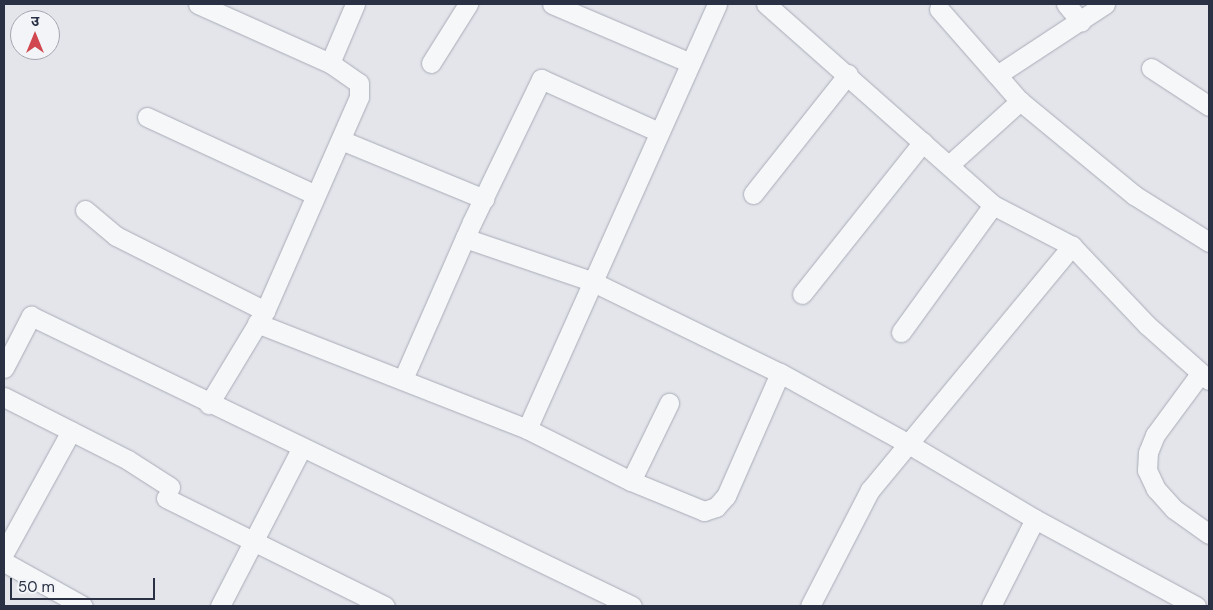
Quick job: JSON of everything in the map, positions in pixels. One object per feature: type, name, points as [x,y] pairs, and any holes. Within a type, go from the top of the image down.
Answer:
[{"type":"street","points":[[198,4],[330,63],[360,83],[360,98],[314,194],[261,317],[210,404]]},
{"type":"street","points":[[330,63],[354,4]]},
{"type":"street","points":[[431,63],[468,4]]},
{"type":"street","points":[[552,4],[690,62]]},
{"type":"street","points":[[527,429],[591,281],[717,4]]},
{"type":"street","points":[[766,4],[848,74],[993,205],[1072,246],[1147,325],[1205,377],[1155,435],[1148,452],[1147,470],[1156,489],[1174,509],[1209,534]]},
{"type":"street","points":[[1066,4],[1080,22]]},
{"type":"street","points":[[998,75],[1105,4]]},
{"type":"street","points":[[939,9],[1020,101],[1134,195],[1209,242]]},
{"type":"street","points":[[1151,68],[1209,106]]},
{"type":"street","points":[[753,194],[848,74]]},
{"type":"street","points":[[403,379],[465,238],[541,78],[659,132]]},
{"type":"street","points":[[949,165],[1020,101]]},
{"type":"street","points":[[147,117],[314,194]]},
{"type":"street","points":[[341,140],[484,199]]},
{"type":"street","points":[[802,294],[923,142]]},
{"type":"street","points":[[900,332],[993,205]]},
{"type":"street","points":[[85,210],[116,236],[261,317],[403,379],[527,429],[631,481],[704,511],[716,507],[726,496],[780,373]]},
{"type":"street","points":[[465,238],[591,281],[780,373],[907,443],[1035,519],[1196,606]]},
{"type":"street","points":[[810,606],[870,490],[1072,246]]},
{"type":"street","points":[[4,368],[30,316],[301,449],[474,528],[632,606]]},
{"type":"street","points":[[4,397],[128,460],[168,493],[252,539],[385,606]]},
{"type":"street","points":[[631,481],[669,403]]},
{"type":"street","points":[[4,553],[71,431]]},
{"type":"street","points":[[220,606],[252,539],[301,449]]},
{"type":"street","points":[[991,606],[1035,519]]},
{"type":"street","points":[[4,562],[83,606]]}]
